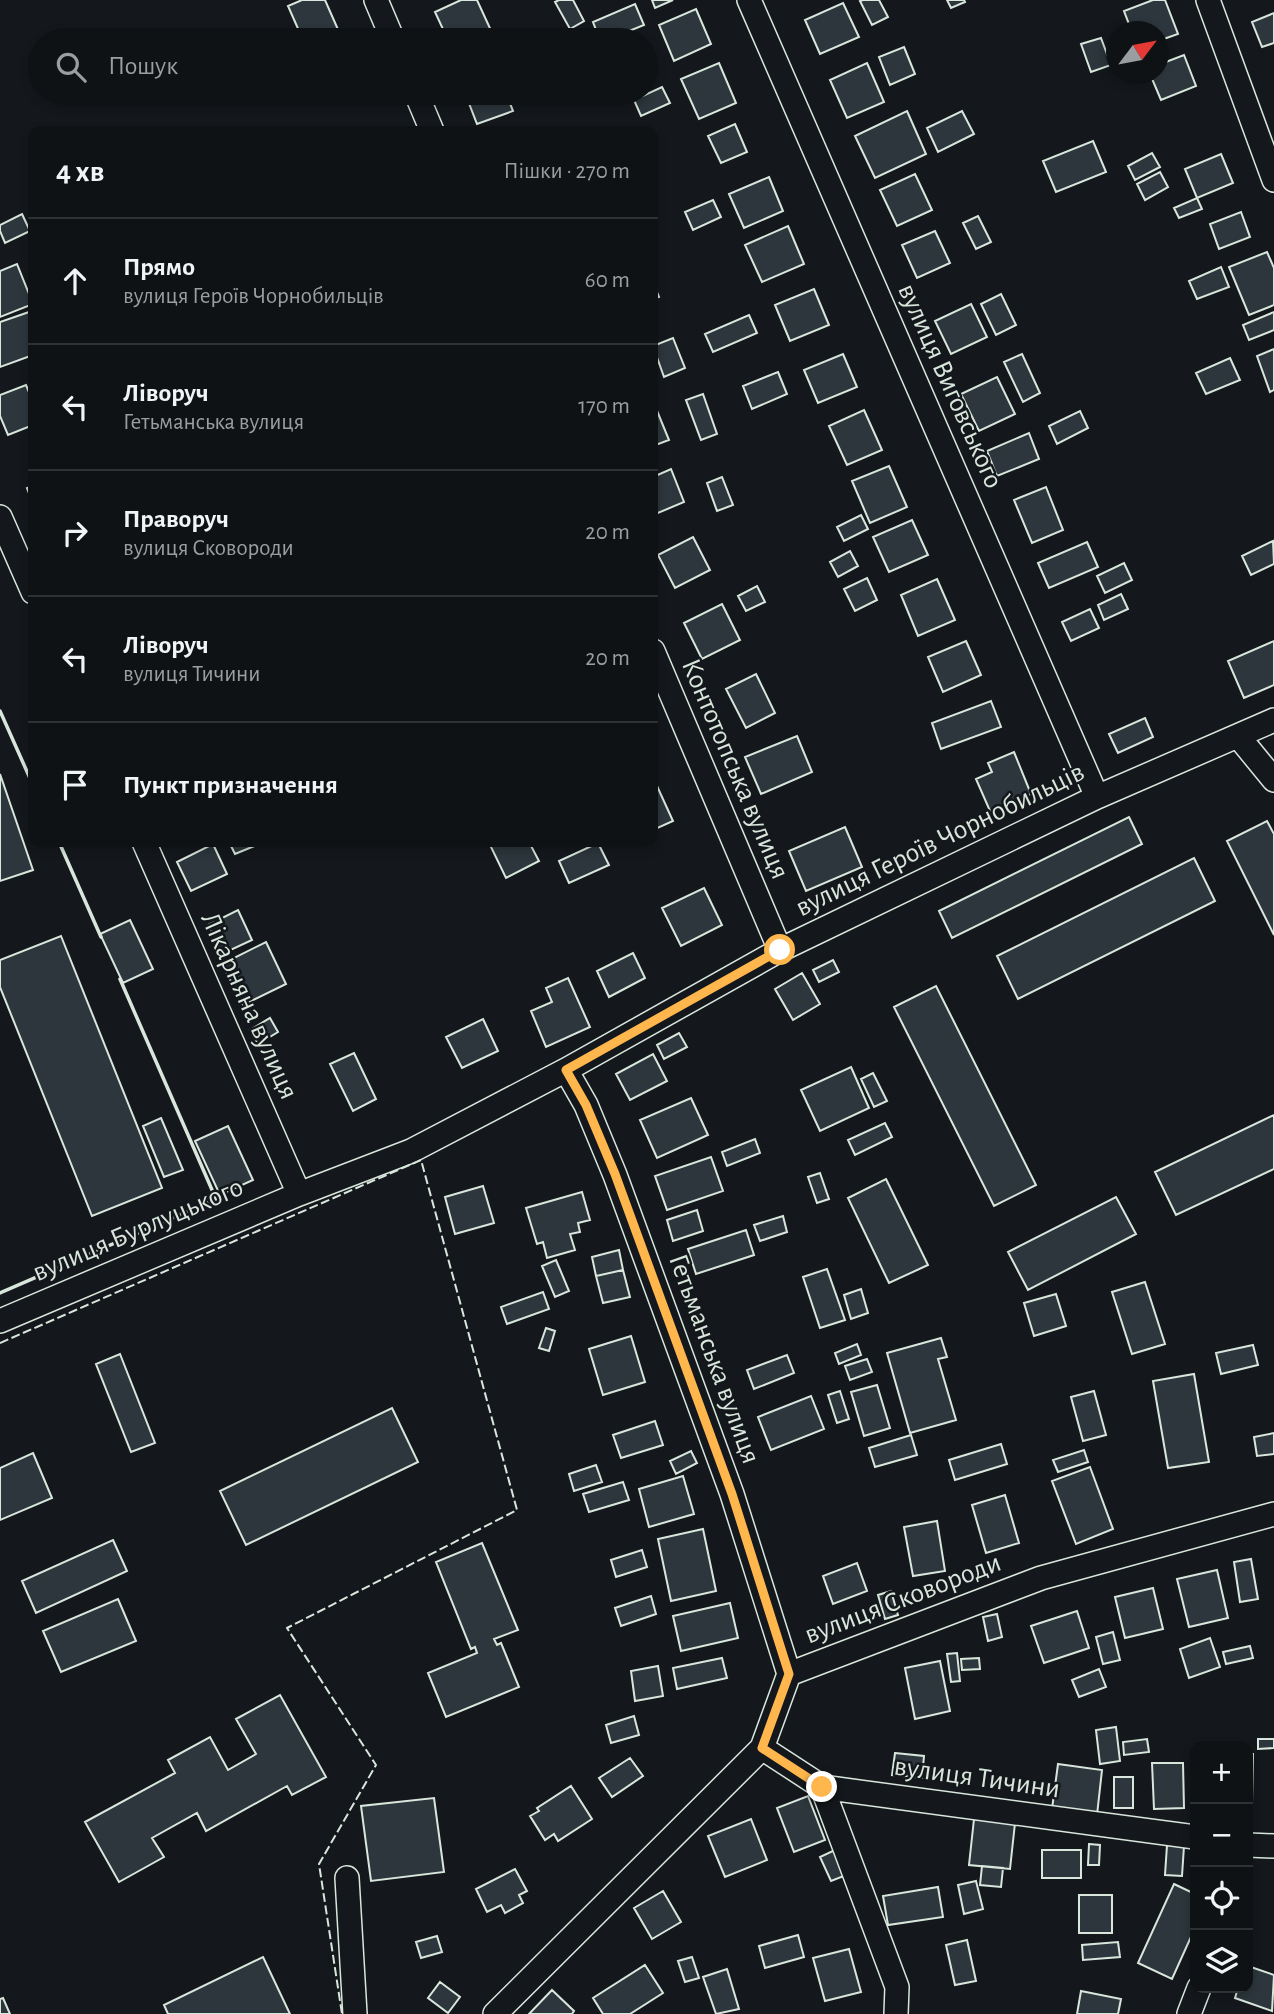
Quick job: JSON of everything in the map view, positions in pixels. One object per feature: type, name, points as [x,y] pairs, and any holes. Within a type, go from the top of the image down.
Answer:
[{"type":"street","points":[[376,0],[388,28]]},
{"type":"street","name":"вулиця Виговського","points":[[749,0],[1097,797]]},
{"type":"street","points":[[1208,0],[1274,180]]},
{"type":"street","points":[[421,105],[430,126]]},
{"type":"street","points":[[0,517],[28,581]]},
{"type":"street","name":"Контотопська вулиця","points":[[658,663],[780,950]]},
{"type":"street","name":"вулиця Героїв Чорнобильців","points":[[299,1194],[411,1150],[566,1070],[780,950],[1097,797],[1274,720]]},
{"type":"street","points":[[1238,736],[1274,780]]},
{"type":"street","name":"Лікарняна вулиця","points":[[146,847],[299,1194]]},
{"type":"street","name":"Гетьманська вулиця","points":[[566,1070],[586,1105],[615,1174],[732,1494],[789,1674]]},
{"type":"street","name":"вулиця Бурлуцького","points":[[0,1321],[299,1194]]},
{"type":"street","name":"вулиця Сковороди","points":[[495,2014],[762,1748],[789,1674],[1041,1578],[1274,1514]]},
{"type":"street","name":"вулиця Тичини","points":[[762,1748],[822,1787],[1190,1837]]},
{"type":"street","points":[[822,1787],[897,1987],[896,2014]]},
{"type":"street","points":[[347,1878],[355,2014]]},
{"type":"street","points":[[1189,2014],[1197,1993]]},
{"type":"building","points":[[302,0],[325,0],[337,28],[298,28],[288,6]]},
{"type":"building","points":[[461,0],[477,0],[490,28],[442,28],[435,12]]},
{"type":"building","points":[[573,0],[584,21],[569,28],[555,2]]},
{"type":"building","points":[[652,0],[673,0],[655,8]]},
{"type":"building","points":[[879,0],[888,17],[872,25],[860,1]]},
{"type":"building","points":[[947,0],[964,0],[965,2],[951,8]]},
{"type":"building","points":[[1153,0],[1165,0],[1178,34],[1169,37],[1169,21],[1128,21],[1124,11]]},
{"type":"building","points":[[843,3],[859,37],[820,54],[805,20]]},
{"type":"building","points":[[635,4],[644,25],[637,28],[595,28],[593,22]]},
{"type":"building","points":[[696,9],[711,44],[674,61],[659,25]]},
{"type":"building","points":[[1274,13],[1274,43],[1262,47],[1252,22]]},
{"type":"building","points":[[1101,38],[1106,52],[1106,67],[1091,72],[1081,44]]},
{"type":"building","points":[[904,47],[915,74],[890,85],[879,57]]},
{"type":"building","points":[[1184,55],[1196,86],[1161,100],[1154,84],[1169,84],[1169,61]]},
{"type":"building","points":[[719,63],[736,103],[699,119],[681,79]]},
{"type":"building","points":[[867,63],[884,102],[847,118],[830,80]]},
{"type":"building","points":[[662,87],[670,103],[641,116],[636,105],[658,105],[658,89]]},
{"type":"building","points":[[470,105],[511,105],[513,111],[477,124]]},
{"type":"building","points":[[907,111],[926,154],[875,178],[855,136]]},
{"type":"building","points":[[962,111],[974,134],[938,152],[927,128]]},
{"type":"building","points":[[735,124],[747,152],[721,163],[708,136]]},
{"type":"building","points":[[1093,141],[1106,172],[1056,192],[1043,161]]},
{"type":"building","points":[[1152,153],[1160,167],[1135,180],[1128,166]]},
{"type":"building","points":[[1221,154],[1233,183],[1197,198],[1185,169]]},
{"type":"building","points":[[1160,172],[1168,187],[1145,200],[1137,184]]},
{"type":"building","points":[[915,174],[932,210],[897,226],[880,190]]},
{"type":"building","points":[[769,177],[783,211],[744,228],[729,194]]},
{"type":"building","points":[[1197,198],[1202,209],[1179,218],[1174,208]]},
{"type":"building","points":[[713,200],[721,217],[693,230],[685,212]]},
{"type":"building","points":[[1241,212],[1250,237],[1219,249],[1210,224]]},
{"type":"building","points":[[22,214],[28,232],[5,243],[0,225]]},
{"type":"building","points":[[978,216],[991,242],[976,249],[963,223]]},
{"type":"building","points":[[788,226],[804,264],[762,282],[745,245]]},
{"type":"building","points":[[935,231],[950,263],[917,278],[902,245]]},
{"type":"building","points":[[1267,252],[1274,268],[1274,305],[1249,315],[1229,267]]},
{"type":"building","points":[[17,264],[28,292],[28,306],[0,317],[0,271]]},
{"type":"building","points":[[1221,267],[1229,287],[1197,299],[1189,281]]},
{"type":"building","points":[[814,289],[829,325],[790,341],[775,305]]},
{"type":"building","points":[[1001,294],[1016,325],[996,335],[981,304]]},
{"type":"building","points":[[971,304],[987,337],[951,354],[935,321]]},
{"type":"building","points":[[28,312],[28,357],[0,367],[0,322]]},
{"type":"building","points":[[1274,312],[1274,330],[1249,340],[1243,325]]},
{"type":"building","points":[[749,315],[757,333],[713,352],[705,334]]},
{"type":"building","points":[[673,338],[685,368],[664,377],[658,360],[658,344]]},
{"type":"building","points":[[1274,349],[1274,390],[1270,392],[1257,356]]},
{"type":"building","points":[[843,354],[857,387],[818,403],[804,370]]},
{"type":"building","points":[[1022,354],[1040,393],[1023,402],[1004,362]]},
{"type":"building","points":[[1230,358],[1240,380],[1206,394],[1196,373]]},
{"type":"building","points":[[778,372],[787,394],[752,409],[743,386]]},
{"type":"building","points":[[997,377],[1015,414],[979,431],[961,394]]},
{"type":"building","points":[[26,385],[28,427],[8,435],[0,416],[0,395]]},
{"type":"building","points":[[703,394],[717,434],[701,440],[686,400]]},
{"type":"building","points":[[864,410],[882,450],[847,465],[829,426]]},
{"type":"building","points":[[1080,411],[1088,428],[1057,444],[1049,426]]},
{"type":"building","points":[[658,413],[669,440],[658,444]]},
{"type":"building","points":[[1029,433],[1039,459],[997,476],[987,451]]},
{"type":"building","points":[[889,466],[907,507],[870,523],[852,481]]},
{"type":"building","points":[[671,469],[684,502],[658,513],[658,475]]},
{"type":"building","points":[[722,477],[733,505],[717,511],[707,483]]},
{"type":"building","points":[[1046,487],[1063,530],[1032,543],[1014,500]]},
{"type":"building","points":[[861,515],[868,529],[844,541],[837,527]]},
{"type":"building","points":[[912,520],[928,555],[889,572],[873,537]]},
{"type":"building","points":[[693,537],[710,570],[675,588],[658,555]]},
{"type":"building","points":[[1273,541],[1274,564],[1251,575],[1242,556]]},
{"type":"building","points":[[1087,542],[1098,567],[1049,588],[1038,563]]},
{"type":"building","points":[[850,551],[858,566],[838,577],[830,562]]},
{"type":"building","points":[[1124,563],[1132,580],[1105,593],[1097,576]]},
{"type":"building","points":[[867,578],[877,600],[855,611],[844,589]]},
{"type":"building","points":[[937,579],[955,620],[918,636],[901,595]]},
{"type":"building","points":[[757,586],[765,602],[746,611],[738,596]]},
{"type":"building","points":[[1121,594],[1128,609],[1104,620],[1098,605]]},
{"type":"building","points":[[722,604],[740,640],[702,659],[684,623]]},
{"type":"building","points":[[1090,609],[1099,628],[1071,641],[1062,622]]},
{"type":"building","points":[[966,641],[981,675],[943,692],[928,657]]},
{"type":"building","points":[[1274,641],[1274,685],[1244,698],[1228,661]]},
{"type":"building","points":[[756,674],[775,713],[746,728],[726,689]]},
{"type":"building","points":[[991,701],[1001,727],[941,749],[932,723]]},
{"type":"building","points":[[1145,718],[1153,737],[1118,753],[1109,734]]},
{"type":"building","points":[[797,736],[812,772],[761,794],[745,757]]},
{"type":"building","points":[[1014,752],[1031,794],[990,811],[976,779],[992,772],[988,763]]},
{"type":"building","points":[[0,774],[33,870],[0,881]]},
{"type":"building","points":[[658,788],[673,821],[658,828]]},
{"type":"building","points":[[1129,817],[1142,844],[952,938],[939,911]]},
{"type":"building","points":[[1267,821],[1274,834],[1274,935],[1227,841]]},
{"type":"building","points":[[845,827],[862,867],[806,891],[789,851]]},
{"type":"building","points":[[207,847],[214,847],[227,874],[191,891],[177,862]]},
{"type":"building","points":[[232,847],[252,847],[235,854]]},
{"type":"building","points":[[491,847],[532,847],[539,861],[506,878]]},
{"type":"building","points":[[589,847],[600,847],[609,865],[569,883],[559,861]]},
{"type":"building","points":[[1194,858],[1215,901],[1018,999],[997,956]]},
{"type":"building","points":[[704,888],[722,925],[681,946],[662,908]]},
{"type":"building","points":[[238,910],[252,940],[222,954],[208,925]]},
{"type":"building","points":[[130,920],[153,969],[123,983],[100,934]]},
{"type":"building","points":[[61,936],[162,1188],[92,1216],[0,987],[0,960]]},
{"type":"building","points":[[266,942],[286,984],[243,1005],[222,964]]},
{"type":"building","points":[[633,953],[645,978],[609,997],[597,971]]},
{"type":"building","points":[[833,960],[839,972],[819,982],[813,970]]},
{"type":"building","points":[[802,973],[820,1004],[793,1020],[775,989]]},
{"type":"building","points":[[568,978],[590,1027],[546,1047],[531,1011],[552,1002],[546,988]]},
{"type":"building","points":[[936,986],[1036,1185],[994,1206],[894,1007]]},
{"type":"building","points":[[270,1018],[278,1032],[258,1044],[250,1030]]},
{"type":"building","points":[[483,1019],[498,1051],[462,1068],[446,1037]]},
{"type":"building","points":[[679,1033],[687,1047],[664,1059],[657,1045]]},
{"type":"building","points":[[354,1053],[376,1099],[353,1111],[330,1064]]},
{"type":"building","points":[[653,1054],[667,1081],[630,1100],[616,1074]]},
{"type":"building","points":[[851,1067],[869,1108],[820,1131],[801,1090]]},
{"type":"building","points":[[873,1073],[887,1101],[874,1107],[861,1079]]},
{"type":"building","points":[[691,1098],[708,1135],[657,1158],[640,1120]]},
{"type":"building","points":[[1274,1115],[1274,1169],[1176,1215],[1155,1172]]},
{"type":"building","points":[[161,1118],[183,1170],[164,1177],[143,1126]]},
{"type":"building","points":[[885,1123],[892,1137],[855,1155],[848,1140]]},
{"type":"building","points":[[228,1126],[253,1180],[220,1195],[195,1141]]},
{"type":"building","points":[[755,1139],[760,1153],[727,1166],[722,1152]]},
{"type":"building","points":[[711,1157],[723,1191],[667,1210],[655,1176]]},
{"type":"building","points":[[820,1173],[829,1199],[817,1203],[808,1177]]},
{"type":"building","points":[[886,1179],[928,1265],[889,1283],[848,1198]]},
{"type":"building","points":[[483,1186],[494,1223],[455,1234],[445,1197]]},
{"type":"building","points":[[582,1192],[590,1220],[578,1223],[580,1232],[570,1234],[575,1250],[547,1258],[543,1242],[537,1244],[526,1208]]},
{"type":"building","points":[[1116,1197],[1136,1234],[1028,1290],[1008,1252]]},
{"type":"building","points":[[697,1210],[703,1231],[673,1241],[667,1220]]},
{"type":"building","points":[[783,1216],[787,1232],[760,1241],[754,1225]]},
{"type":"building","points":[[746,1230],[754,1255],[696,1274],[688,1249]]},
{"type":"building","points":[[619,1250],[623,1270],[596,1276],[592,1257]]},
{"type":"building","points":[[556,1260],[569,1291],[555,1297],[542,1266]]},
{"type":"building","points":[[827,1269],[845,1320],[820,1328],[803,1277]]},
{"type":"building","points":[[623,1270],[630,1297],[603,1303],[596,1276]]},
{"type":"building","points":[[1145,1282],[1165,1344],[1132,1354],[1112,1292]]},
{"type":"building","points":[[861,1289],[868,1313],[851,1319],[844,1295]]},
{"type":"building","points":[[543,1292],[549,1309],[507,1324],[501,1307]]},
{"type":"building","points":[[1056,1294],[1066,1326],[1034,1336],[1024,1303]]},
{"type":"building","points":[[546,1328],[555,1331],[549,1351],[539,1348]]},
{"type":"building","points":[[631,1336],[645,1382],[603,1395],[589,1349]]},
{"type":"building","points":[[941,1338],[947,1357],[938,1359],[956,1420],[910,1433],[887,1353]]},
{"type":"building","points":[[857,1344],[861,1355],[839,1364],[835,1353]]},
{"type":"building","points":[[1253,1345],[1258,1365],[1221,1374],[1216,1353]]},
{"type":"building","points":[[120,1354],[155,1443],[131,1452],[96,1364]]},
{"type":"building","points":[[787,1355],[794,1373],[754,1389],[747,1370]]},
{"type":"building","points":[[867,1359],[872,1372],[850,1380],[845,1366]]},
{"type":"building","points":[[1194,1374],[1209,1462],[1168,1468],[1153,1381]]},
{"type":"building","points":[[877,1385],[890,1428],[864,1436],[851,1392]]},
{"type":"building","points":[[840,1391],[849,1419],[837,1423],[828,1395]]},
{"type":"building","points":[[1094,1391],[1106,1435],[1083,1441],[1071,1397]]},
{"type":"building","points":[[811,1396],[824,1429],[771,1450],[758,1417]]},
{"type":"building","points":[[392,1408],[418,1462],[246,1545],[220,1491]]},
{"type":"building","points":[[655,1421],[663,1445],[621,1458],[613,1435]]},
{"type":"building","points":[[1274,1433],[1274,1454],[1257,1456],[1254,1437]]},
{"type":"building","points":[[911,1435],[917,1455],[875,1467],[869,1448]]},
{"type":"building","points":[[1001,1444],[1007,1464],[955,1480],[949,1460]]},
{"type":"building","points":[[1084,1450],[1088,1462],[1058,1472],[1053,1460]]},
{"type":"building","points":[[691,1451],[697,1463],[676,1474],[670,1461]]},
{"type":"building","points":[[33,1453],[52,1498],[0,1520],[0,1468]]},
{"type":"building","points":[[596,1465],[602,1482],[574,1491],[569,1474]]},
{"type":"building","points":[[1090,1467],[1113,1529],[1076,1544],[1052,1481]]},
{"type":"building","points":[[683,1476],[694,1514],[649,1527],[639,1489]]},
{"type":"building","points":[[623,1482],[629,1500],[589,1512],[583,1494]]},
{"type":"building","points":[[1005,1495],[1019,1543],[986,1553],[972,1505]]},
{"type":"building","points":[[937,1521],[945,1571],[913,1576],[904,1527]]},
{"type":"building","points":[[703,1529],[716,1591],[671,1601],[658,1539]]},
{"type":"building","points":[[113,1540],[127,1571],[36,1613],[22,1581]]},
{"type":"building","points":[[482,1543],[518,1630],[494,1639],[497,1645],[501,1643],[519,1687],[446,1717],[428,1673],[477,1653],[475,1647],[471,1649],[436,1562]]},
{"type":"building","points":[[642,1550],[647,1567],[616,1577],[611,1560]]},
{"type":"building","points":[[1251,1559],[1258,1599],[1240,1602],[1234,1562]]},
{"type":"building","points":[[857,1563],[867,1591],[833,1604],[823,1576]]},
{"type":"building","points":[[1217,1570],[1228,1618],[1189,1627],[1177,1579]]},
{"type":"building","points":[[1153,1588],[1163,1629],[1125,1638],[1115,1597]]},
{"type":"building","points":[[891,1591],[898,1615],[885,1619],[878,1595]]},
{"type":"building","points":[[651,1596],[656,1614],[621,1626],[615,1608]]},
{"type":"building","points":[[118,1599],[136,1641],[61,1672],[43,1631]]},
{"type":"building","points":[[730,1603],[738,1638],[681,1651],[673,1616]]},
{"type":"building","points":[[1077,1611],[1089,1648],[1044,1663],[1031,1626]]},
{"type":"building","points":[[997,1614],[1002,1637],[988,1641],[983,1617]]},
{"type":"building","points":[[1113,1632],[1120,1660],[1103,1664],[1096,1637]]},
{"type":"building","points":[[1210,1638],[1220,1667],[1189,1678],[1180,1649]]},
{"type":"building","points":[[1250,1646],[1253,1658],[1226,1664],[1223,1652]]},
{"type":"building","points":[[957,1653],[960,1681],[951,1682],[947,1654]]},
{"type":"building","points":[[722,1658],[727,1678],[677,1689],[673,1668]]},
{"type":"building","points":[[979,1658],[980,1669],[962,1670],[961,1659]]},
{"type":"building","points":[[940,1661],[950,1711],[915,1719],[905,1668]]},
{"type":"building","points":[[658,1666],[663,1696],[635,1701],[631,1671]]},
{"type":"building","points":[[1099,1669],[1106,1687],[1079,1697],[1072,1680]]},
{"type":"building","points":[[280,1695],[326,1777],[292,1795],[287,1786],[206,1831],[197,1813],[152,1838],[164,1857],[119,1882],[85,1822],[175,1773],[168,1760],[210,1737],[228,1770],[256,1754],[236,1719]]},
{"type":"building","points":[[634,1716],[639,1735],[611,1743],[606,1725]]},
{"type":"building","points":[[1116,1727],[1120,1761],[1100,1764],[1096,1730]]},
{"type":"building","points":[[1147,1739],[1149,1752],[1124,1755],[1123,1742]]},
{"type":"building","points":[[1258,1739],[1274,1739],[1274,1748],[1258,1749]]},
{"type":"building","points":[[895,1753],[924,1756],[922,1778],[892,1775]]},
{"type":"building","points":[[630,1758],[643,1776],[612,1797],[599,1778]]},
{"type":"building","points":[[1152,1763],[1183,1763],[1184,1808],[1154,1809]]},
{"type":"building","points":[[1058,1764],[1102,1770],[1097,1815],[1052,1809]]},
{"type":"building","points":[[1114,1777],[1133,1777],[1133,1808],[1114,1808]]},
{"type":"building","points":[[571,1786],[592,1819],[558,1841],[554,1834],[545,1840],[530,1816],[539,1811],[537,1808]]},
{"type":"building","points":[[808,1796],[825,1840],[794,1852],[777,1808]]},
{"type":"building","points":[[434,1798],[444,1872],[371,1881],[361,1806]]},
{"type":"building","points":[[751,1819],[767,1860],[725,1877],[708,1836]]},
{"type":"building","points":[[974,1819],[1015,1823],[1010,1869],[969,1865]]},
{"type":"building","points":[[1089,1844],[1100,1845],[1099,1865],[1088,1865]]},
{"type":"building","points":[[1167,1845],[1184,1846],[1182,1876],[1165,1875]]},
{"type":"building","points":[[837,1849],[849,1874],[831,1881],[820,1857]]},
{"type":"building","points":[[1042,1850],[1081,1850],[1081,1878],[1042,1878]]},
{"type":"building","points":[[982,1866],[1003,1868],[1001,1887],[980,1885]]},
{"type":"building","points":[[515,1869],[527,1891],[519,1895],[523,1903],[505,1913],[501,1905],[487,1912],[476,1889]]},
{"type":"building","points":[[976,1881],[983,1909],[964,1914],[958,1885]]},
{"type":"building","points":[[1174,1884],[1190,1892],[1190,1939],[1172,1979],[1138,1963]]},
{"type":"building","points":[[938,1887],[943,1917],[888,1925],[883,1896]]},
{"type":"building","points":[[663,1891],[681,1922],[652,1939],[634,1908]]},
{"type":"building","points":[[1079,1895],[1112,1895],[1112,1933],[1079,1933]]},
{"type":"building","points":[[798,1935],[804,1957],[765,1968],[759,1946]]},
{"type":"building","points":[[437,1936],[442,1952],[421,1958],[416,1942]]},
{"type":"building","points":[[967,1940],[976,1981],[955,1985],[946,1945]]},
{"type":"building","points":[[1118,1942],[1120,1957],[1083,1960],[1082,1945]]},
{"type":"building","points":[[849,1949],[861,1992],[825,2001],[813,1958]]},
{"type":"building","points":[[263,1957],[290,2014],[168,2014],[164,2005]]},
{"type":"building","points":[[692,1957],[699,1978],[685,1982],[678,1961]]},
{"type":"building","points":[[645,1965],[663,1993],[630,2014],[603,2014],[593,1998]]},
{"type":"building","points":[[1253,1968],[1274,1975],[1272,2011],[1235,1998],[1236,1993],[1253,1993]]},
{"type":"building","points":[[727,1969],[739,2009],[716,2014],[703,1977]]},
{"type":"building","points":[[440,1982],[460,1997],[448,2013],[428,1998]]},
{"type":"building","points":[[552,1990],[574,2011],[572,2014],[529,2014]]},
{"type":"building","points":[[1081,1991],[1121,1999],[1118,2014],[1077,2014]]},
{"type":"building","points":[[3,1998],[10,2014],[0,2014],[0,1999]]},
{"type":"fence","points":[[0,1343],[421,1160],[517,1510],[287,1628],[376,1765],[319,1864],[342,2014]]},
{"type":"wall","points":[[0,711],[28,774]]},
{"type":"wall","points":[[61,847],[101,937]]},
{"type":"wall","points":[[0,1293],[216,1199],[120,979]]},
{"type":"route","points":[[780,950],[566,1070],[586,1105],[615,1174],[732,1494],[789,1674],[762,1748],[822,1787]]}]
